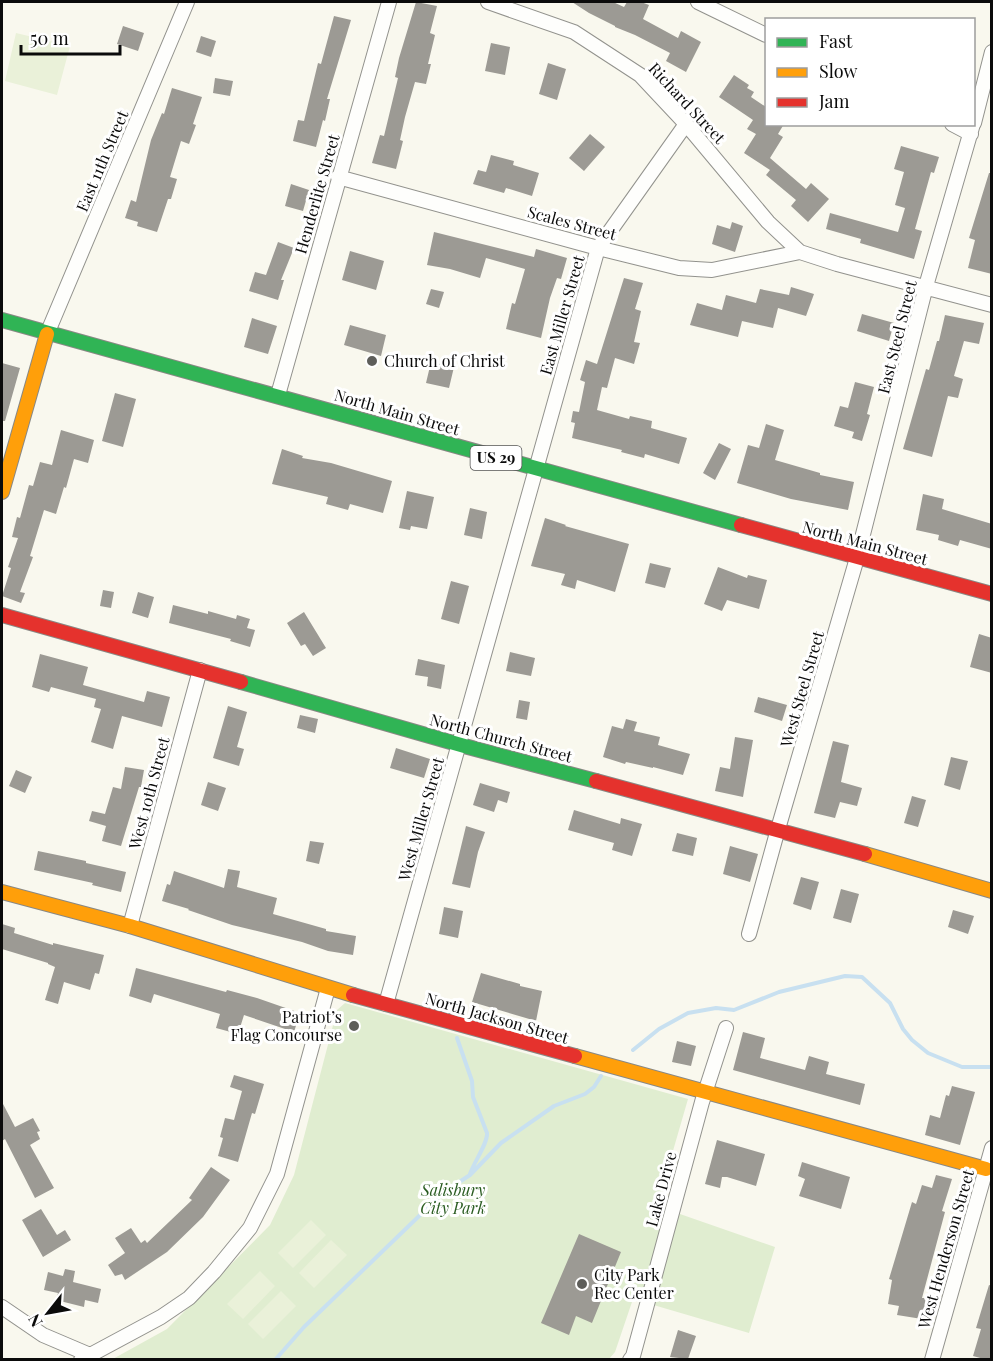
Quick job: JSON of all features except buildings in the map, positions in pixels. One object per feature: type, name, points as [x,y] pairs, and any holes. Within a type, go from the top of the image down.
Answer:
[{"type":"street","name":"East 11th Street","points":[[47,333],[187,2]]},
{"type":"street","name":"Henderlite Street","points":[[278,395],[389,2]]},
{"type":"street","name":"Richard Street","points":[[488,2],[574,32],[640,75],[686,124],[768,222],[800,252]]},
{"type":"street","points":[[698,2],[765,35]]},
{"type":"street","name":"East Steel Street","points":[[975,119],[992,52]]},
{"type":"street","name":"East Miller Street","points":[[536,469],[598,248],[686,124]]},
{"type":"street","name":"East Steel Street","points":[[857,558],[926,286],[973,127]]},
{"type":"street","name":"Scales Street","points":[[338,177],[679,268],[711,270],[800,252]]},
{"type":"street","points":[[800,252],[992,305]]},
{"type":"street","name":"North Main Street","points":[[2,320],[992,594]]},
{"type":"street","points":[[2,492],[47,333]]},
{"type":"street","name":"West Miller Street","points":[[386,1004],[536,469]]},
{"type":"street","name":"West Steel Street","points":[[778,829],[857,558]]},
{"type":"street","name":"North Church Street","points":[[2,615],[459,745],[778,829],[992,891]]},
{"type":"street","name":"West 10th Street","points":[[130,926],[200,670]]},
{"type":"street","points":[[749,934],[778,829]]},
{"type":"street","name":"North Jackson Street","points":[[2,892],[130,926],[328,988],[986,1169]]},
{"type":"street","points":[[2,1307],[43,1335],[85,1357],[161,1317],[189,1298],[250,1228],[266,1200],[277,1174],[328,988]]},
{"type":"street","name":"Lake Drive","points":[[630,1359],[633,1356],[705,1093],[726,1028]]},
{"type":"street","name":"West Henderson Street","points":[[932,1359],[992,1148]]},
{"type":"green space","points":[[16,33],[70,46],[57,95],[5,81]]},
{"type":"green space","name":"Salisbury City Park","points":[[345,1003],[688,1099],[657,1206],[775,1247],[749,1333],[633,1299],[615,1352],[609,1359],[111,1360],[167,1329],[270,1225],[294,1175],[337,1010]]},
{"type":"green space","points":[[311,1220],[326,1235],[293,1268],[278,1253]]},
{"type":"green space","points":[[331,1240],[347,1255],[314,1288],[299,1273]]},
{"type":"green space","points":[[260,1271],[275,1286],[243,1319],[227,1304]]},
{"type":"green space","points":[[281,1291],[296,1306],[263,1339],[248,1324]]},
{"type":"waterway","points":[[633,1050],[659,1029],[688,1013],[716,1008],[734,1010],[779,992],[845,976],[862,977],[890,1003],[903,1029],[928,1053],[962,1067],[992,1067]]},
{"type":"waterway","points":[[457,1038],[472,1081],[473,1097],[487,1133],[470,1174]]},
{"type":"waterway","points":[[275,1360],[304,1327],[444,1192],[470,1175],[501,1143],[554,1106],[585,1094],[594,1087],[601,1076]]},
{"type":"traffic: fast","points":[[2,320],[741,525]]},
{"type":"traffic: fast","points":[[241,682],[596,781]]},
{"type":"traffic: slow","points":[[2,492],[47,334]]},
{"type":"traffic: slow","points":[[865,854],[992,891]]},
{"type":"traffic: slow","points":[[2,892],[130,926],[353,995]]},
{"type":"traffic: slow","points":[[575,1056],[986,1169]]},
{"type":"traffic: jam","points":[[741,525],[992,594]]},
{"type":"traffic: jam","points":[[2,615],[241,682]]},
{"type":"traffic: jam","points":[[596,781],[865,854]]},
{"type":"traffic: jam","points":[[353,995],[575,1056]]},
{"type":"place","name":"Church of Christ","points":[[372,361]]},
{"type":"place","name":"Patriot’s Flag Concourse","points":[[354,1026]]},
{"type":"place","name":"City Park Rec Center","points":[[582,1284]]}]
